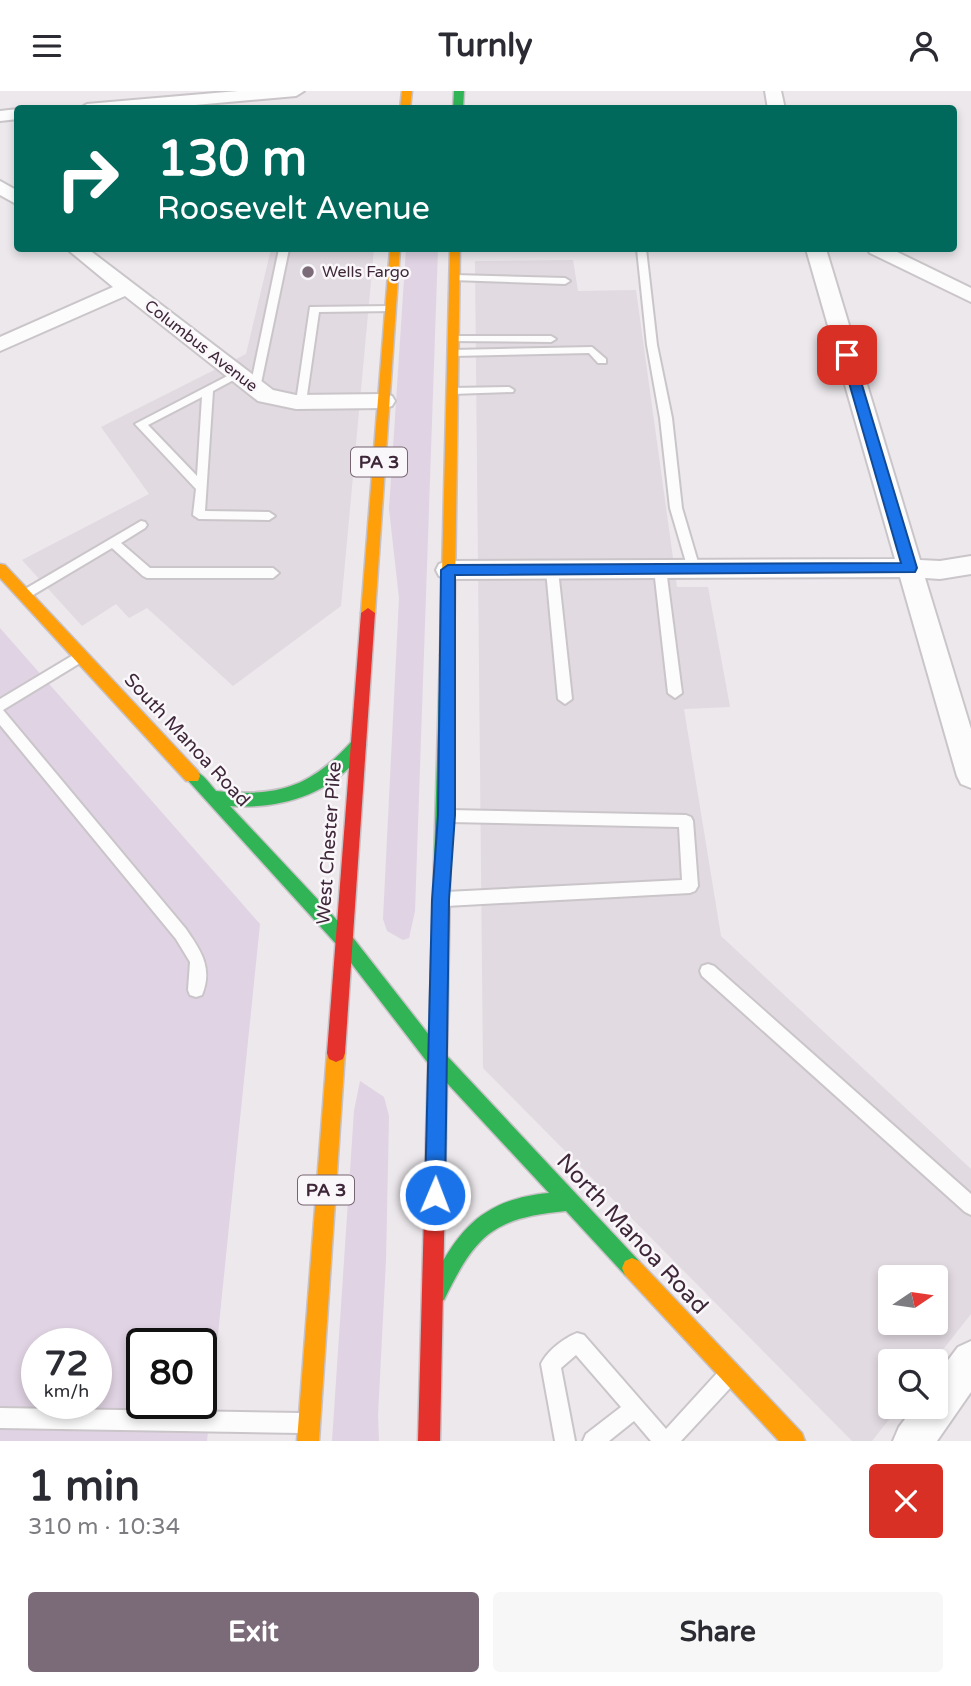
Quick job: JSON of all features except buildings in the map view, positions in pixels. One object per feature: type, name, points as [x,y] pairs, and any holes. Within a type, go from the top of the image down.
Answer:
[{"type":"main road","name":"West Chester Pike","points":[[308,1432],[395,252]]},
{"type":"main road","points":[[429,1441],[441,900],[446,815],[455,252]]},
{"type":"main road","name":"South Manoa Road","points":[[0,569],[344,940],[437,1059]]},
{"type":"main road","points":[[212,797],[238,802],[261,802],[283,799],[307,791],[331,778],[345,765],[358,745]]},
{"type":"main road","name":"North Manoa Road","points":[[437,1059],[794,1441]]},
{"type":"main road","points":[[432,1305],[452,1258],[468,1236],[492,1217],[539,1202],[570,1201]]},
{"type":"street","points":[[133,105],[296,91]]},
{"type":"street","points":[[0,186],[14,197]]},
{"type":"street","name":"Columbus Avenue","points":[[81,252],[255,388],[275,400],[384,401]]},
{"type":"street","points":[[817,252],[971,776]]},
{"type":"street","points":[[883,252],[971,296]]},
{"type":"street","points":[[0,345],[126,288]]},
{"type":"street","points":[[448,570],[940,570],[971,565]]},
{"type":"street","points":[[913,1441],[971,1360]]},
{"type":"lane","points":[[255,388],[283,252]]},
{"type":"lane","points":[[641,252],[676,508],[694,569]]},
{"type":"lane","points":[[455,278],[565,281]]},
{"type":"lane","points":[[301,402],[314,309],[390,309]]},
{"type":"lane","points":[[453,346],[551,339]]},
{"type":"lane","points":[[453,346],[592,350],[602,361]]},
{"type":"lane","points":[[202,488],[141,424],[237,374]]},
{"type":"lane","points":[[208,389],[200,515],[269,516]]},
{"type":"lane","points":[[452,391],[509,390]]},
{"type":"lane","points":[[24,595],[141,526]]},
{"type":"lane","points":[[114,543],[147,573],[273,573]]},
{"type":"lane","points":[[660,569],[675,692]]},
{"type":"lane","points":[[552,570],[565,699]]},
{"type":"lane","points":[[0,706],[80,656]]},
{"type":"lane","points":[[0,715],[181,934],[198,961],[197,990]]},
{"type":"lane","points":[[441,900],[690,887],[686,821],[446,815]]},
{"type":"lane","points":[[708,971],[971,1206]]},
{"type":"lane","points":[[565,1441],[551,1364],[577,1342],[666,1441],[731,1373]]},
{"type":"lane","points":[[593,1441],[635,1408]]},
{"type":"lane","points":[[0,1418],[308,1432]]},
{"type":"shaded area","points":[[270,252],[374,252],[341,606],[233,686],[147,608],[129,618],[116,604],[82,626],[22,560],[149,494],[101,427],[246,354]]},
{"type":"shaded area","points":[[406,252],[438,252],[415,911],[409,938],[403,940],[387,931],[383,919],[399,598],[389,509]]},
{"type":"shaded area","points":[[573,260],[578,291],[636,290],[677,587],[708,587],[730,707],[684,709],[721,936],[971,1169],[971,1314],[943,1349],[878,1349],[878,1419],[889,1419],[872,1441],[852,1441],[483,1068],[475,261]]},
{"type":"shaded area","points":[[0,628],[260,924],[217,1343],[217,1328],[126,1328],[126,1419],[209,1419],[207,1441],[0,1441]]},
{"type":"shaded area","points":[[360,1081],[384,1097],[389,1116],[379,1441],[332,1441],[354,1111]]},
{"type":"traffic: fast","points":[[458,105],[459,91]]},
{"type":"traffic: fast","points":[[436,1138],[447,655]]},
{"type":"traffic: fast","points":[[212,797],[256,800],[294,794],[327,777],[358,745]]},
{"type":"traffic: fast","points":[[192,776],[344,940],[437,1059],[632,1268]]},
{"type":"traffic: fast","points":[[437,1293],[460,1249],[486,1222],[521,1207],[570,1201]]},
{"type":"traffic: slow","points":[[405,105],[407,91]]},
{"type":"traffic: slow","points":[[368,613],[395,252]]},
{"type":"traffic: slow","points":[[447,655],[455,252]]},
{"type":"traffic: slow","points":[[0,569],[192,776]]},
{"type":"traffic: slow","points":[[308,1441],[336,1053]]},
{"type":"traffic: slow","points":[[632,1268],[794,1441]]},
{"type":"traffic: jam","points":[[336,1053],[368,613]]},
{"type":"traffic: jam","points":[[429,1441],[436,1138]]},
{"type":"place","name":"Wells Fargo","points":[[308,272]]},
{"type":"route","points":[[435,1195],[441,900],[446,815],[448,570],[910,568],[847,355]]}]
